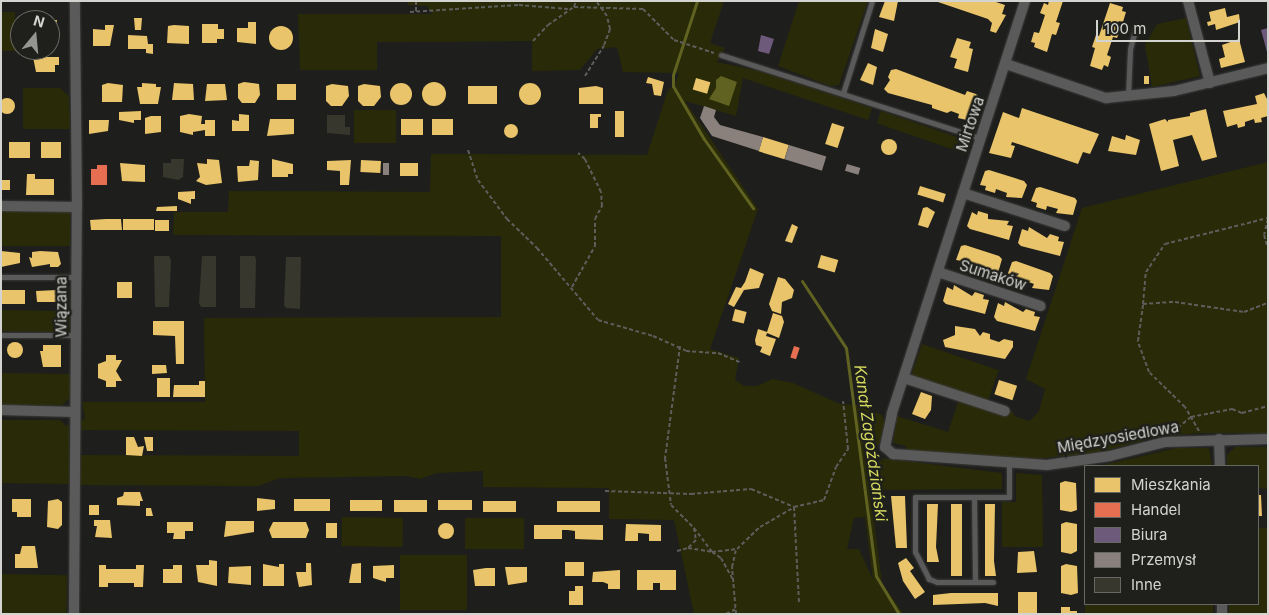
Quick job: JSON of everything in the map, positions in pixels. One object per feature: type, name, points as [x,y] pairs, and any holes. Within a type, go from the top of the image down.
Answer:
[{"type":"street","name":"Wiązana","points":[[74,614],[77,207],[75,1]]},
{"type":"street","name":"Mirtowa","points":[[888,451],[884,443],[1025,1]]},
{"type":"street","points":[[1188,1],[1210,83]]},
{"type":"street","points":[[1006,64],[1094,95],[1128,98],[1210,83],[1268,68]]},
{"type":"street","points":[[963,193],[1065,226]]},
{"type":"street","points":[[1,206],[77,207]]},
{"type":"street","name":"Sumaków","points":[[938,272],[1040,306]]},
{"type":"street","points":[[904,378],[1005,410]]},
{"type":"street","points":[[1,410],[76,412]]},
{"type":"street","points":[[1219,439],[1220,465]]},
{"type":"street","name":"Międzyosiedlowa","points":[[888,451],[1009,464],[1081,462],[1165,442],[1266,439]]},
{"type":"lane","points":[[843,93],[872,1]]},
{"type":"lane","points":[[1128,98],[1130,50],[1136,26]]},
{"type":"lane","points":[[721,55],[980,138]]},
{"type":"lane","points":[[1,277],[76,277]]},
{"type":"lane","points":[[1,335],[76,335]]},
{"type":"lane","points":[[993,582],[937,582],[929,579],[915,552],[915,497],[1009,497],[1009,464]]},
{"type":"lane","points":[[974,497],[974,582]]},
{"type":"path","points":[[416,1],[416,12]]},
{"type":"path","points":[[574,7],[576,1]]},
{"type":"path","points":[[585,76],[604,45],[610,29],[603,8],[596,1]]},
{"type":"path","points":[[410,12],[519,5],[568,9],[574,7],[643,9],[678,42],[721,55]]},
{"type":"path","points":[[533,41],[568,9]]},
{"type":"path","points":[[468,150],[478,180],[507,219],[572,287],[598,320],[680,346],[686,351],[718,354],[742,363]]},
{"type":"path","points":[[572,287],[595,246],[595,219],[602,206],[601,192],[585,159],[578,153]]},
{"type":"path","points":[[1204,440],[1191,417],[1149,372],[1138,341],[1146,272],[1165,244],[1268,219],[1264,235],[1268,249]]},
{"type":"path","points":[[1143,304],[1175,302],[1244,312],[1268,303]]},
{"type":"path","points":[[680,346],[665,458],[666,491],[671,505],[694,528],[712,552],[721,558],[733,580]]},
{"type":"path","points":[[736,614],[732,567],[737,549],[760,526],[794,507],[824,500],[836,467],[848,448],[844,400]]},
{"type":"path","points":[[1165,442],[1191,417],[1232,410],[1242,413],[1268,406]]},
{"type":"path","points":[[605,491],[666,491],[691,494],[751,489],[794,507]]},
{"type":"path","points":[[794,507],[798,602]]},
{"type":"path","points":[[688,548],[696,540],[694,528]]},
{"type":"path","points":[[677,551],[688,548],[712,552],[737,549]]},
{"type":"path","points":[[726,614],[736,609]]},
{"type":"shaded area","points":[[408,1],[724,1],[710,43],[725,48],[717,62],[759,71],[872,108],[868,120],[743,78],[736,116],[685,101],[758,209],[710,349],[739,358],[735,380],[744,386],[757,386],[772,379],[793,383],[840,404],[860,405],[882,415],[885,422],[879,445],[872,447],[873,457],[1002,473],[1002,489],[870,490],[882,583],[903,613],[1002,614],[694,614],[674,520],[609,519],[609,488],[483,487],[483,471],[437,473],[420,479],[407,476],[280,478],[258,486],[79,485],[81,455],[299,456],[299,431],[81,430],[80,422],[85,418],[82,402],[205,402],[204,318],[501,317],[501,236],[173,235],[174,212],[228,212],[229,191],[430,192],[431,154],[647,155],[668,90],[675,85],[679,73],[623,72],[617,47],[597,49],[580,70],[532,71],[532,41],[377,42],[377,70],[300,70],[298,14],[432,14],[427,6],[408,5]],"holes":[[[865,517],[873,580],[859,549],[847,549],[854,518]]]},
{"type":"shaded area","points":[[799,1],[868,1],[839,85],[830,86],[778,66]]},
{"type":"shaded area","points":[[1,12],[10,12],[10,51],[1,51]]},
{"type":"shaded area","points":[[1186,18],[1200,76],[1152,87],[1145,45],[1157,24]]},
{"type":"shaded area","points":[[721,76],[737,82],[729,106],[709,99],[716,88],[716,80]]},
{"type":"shaded area","points":[[23,88],[60,88],[69,96],[70,129],[23,129]]},
{"type":"shaded area","points":[[354,110],[396,110],[396,143],[354,143]]},
{"type":"shaded area","points":[[881,111],[972,142],[968,155],[877,123]]},
{"type":"shaded area","points":[[1268,162],[1268,433],[1199,433],[1159,437],[1095,453],[1032,459],[906,450],[906,446],[893,443],[897,416],[948,432],[959,400],[1008,410],[1014,413],[1014,416],[1030,421],[1039,411],[1045,389],[1026,379],[1082,208]]},
{"type":"shaded area","points":[[1,209],[70,209],[70,246],[1,246]]},
{"type":"shaded area","points":[[1,310],[70,311],[70,332],[1,331]]},
{"type":"shaded area","points":[[922,344],[999,370],[988,403],[911,376]]},
{"type":"shaded area","points":[[1,373],[70,374],[71,397],[62,405],[1,405]]},
{"type":"shaded area","points":[[1,420],[60,420],[66,426],[69,424],[69,484],[1,483]]},
{"type":"shaded area","points":[[1235,447],[1268,447],[1268,489],[1259,488],[1259,465],[1227,465],[1227,455]]},
{"type":"shaded area","points":[[1177,448],[1209,448],[1212,465],[1103,465]]},
{"type":"shaded area","points":[[1016,473],[1042,475],[1043,547],[1002,547],[1002,502],[1016,502]]},
{"type":"shaded area","points":[[342,517],[403,518],[402,547],[341,546]]},
{"type":"shaded area","points":[[465,518],[524,518],[524,549],[465,549]]},
{"type":"shaded area","points":[[1259,528],[1268,528],[1268,614],[1229,614],[1229,605],[1259,605]]},
{"type":"shaded area","points":[[400,555],[467,555],[467,610],[400,610]]},
{"type":"shaded area","points":[[1,574],[67,575],[66,614],[1,614]]},
{"type":"shaded area","points":[[1085,605],[1213,605],[1213,614],[1085,614]]},
{"type":"building: Mieszkania","points":[[885,1],[898,1],[894,21],[879,17]]},
{"type":"building: Mieszkania","points":[[935,1],[993,1],[1005,5],[1002,14],[1006,15],[996,33],[990,31],[992,23],[988,19]]},
{"type":"building: Mieszkania","points":[[1049,1],[1063,1],[1056,22],[1060,23],[1056,35],[1052,34],[1047,52],[1034,47],[1035,43],[1031,42],[1034,32],[1039,33],[1045,15],[1040,13],[1044,3],[1048,5]]},
{"type":"building: Mieszkania","points":[[1110,3],[1123,7],[1122,11],[1126,12],[1123,22],[1119,21],[1117,24],[1117,27],[1121,28],[1117,38],[1113,37],[1107,55],[1111,57],[1108,67],[1104,65],[1102,70],[1090,66],[1095,48],[1092,47],[1096,35],[1099,36]]},
{"type":"building: Mieszkania","points":[[1225,8],[1227,17],[1239,14],[1240,22],[1216,30],[1215,24],[1208,26],[1207,22],[1211,21],[1209,12]]},
{"type":"building: Mieszkania","points":[[134,18],[142,18],[141,30],[135,30]]},
{"type":"building: Mieszkania","points":[[248,22],[256,22],[256,44],[237,42],[237,28],[248,28]]},
{"type":"building: Mieszkania","points":[[202,24],[218,24],[218,29],[224,29],[224,39],[217,39],[217,43],[202,43]]},
{"type":"building: Mieszkania","points":[[105,25],[114,25],[110,46],[93,46],[93,29],[105,30]]},
{"type":"building: Mieszkania","points":[[168,26],[189,26],[189,44],[167,43]]},
{"type":"building: Mieszkania","points":[[281,26],[286,27],[292,33],[292,43],[286,49],[281,50],[276,49],[270,43],[269,38],[270,33],[276,27]]},
{"type":"building: Mieszkania","points":[[875,29],[888,34],[883,52],[871,48]]},
{"type":"building: Mieszkania","points":[[128,35],[147,36],[148,44],[153,44],[153,54],[146,53],[146,49],[128,49]]},
{"type":"building: Mieszkania","points":[[957,38],[971,42],[969,48],[973,49],[968,72],[954,68],[957,59],[950,57]]},
{"type":"building: Mieszkania","points":[[1239,39],[1245,62],[1221,68],[1219,59],[1225,57],[1222,45]]},
{"type":"building: Mieszkania","points":[[34,60],[59,60],[59,65],[55,65],[55,72],[36,72]]},
{"type":"building: Mieszkania","points":[[868,63],[877,67],[873,85],[860,80]]},
{"type":"building: Mieszkania","points":[[896,69],[965,95],[967,91],[976,94],[979,97],[971,121],[958,118],[959,114],[951,111],[947,113],[932,108],[932,105],[888,93],[884,89],[890,80],[888,77],[891,70]]},
{"type":"building: Mieszkania","points":[[1144,76],[1149,76],[1149,84],[1144,84]]},
{"type":"building: Mieszkania","points":[[648,77],[664,82],[661,96],[654,95],[652,84],[646,83]]},
{"type":"building: Mieszkania","points":[[696,78],[710,82],[707,94],[693,90]]},
{"type":"building: Mieszkania","points":[[244,82],[259,84],[260,95],[255,103],[242,103],[238,98],[238,84]]},
{"type":"building: Mieszkania","points":[[434,82],[442,86],[446,94],[442,102],[434,106],[426,102],[422,94],[426,86]]},
{"type":"building: Mieszkania","points":[[108,83],[123,85],[122,102],[102,102],[102,85]]},
{"type":"building: Mieszkania","points":[[142,83],[156,84],[156,87],[161,87],[158,104],[140,104],[137,87],[142,87]]},
{"type":"building: Mieszkania","points":[[174,83],[193,84],[194,100],[172,100]]},
{"type":"building: Mieszkania","points":[[401,83],[409,86],[412,94],[409,102],[401,105],[393,102],[390,94],[393,86]]},
{"type":"building: Mieszkania","points":[[526,83],[534,83],[541,90],[541,98],[534,105],[526,105],[519,98],[519,90]]},
{"type":"building: Mieszkania","points":[[207,84],[225,84],[227,100],[205,101]]},
{"type":"building: Mieszkania","points":[[277,84],[296,84],[296,100],[277,100]]},
{"type":"building: Mieszkania","points":[[332,84],[348,86],[349,96],[342,106],[331,106],[326,101],[326,86]]},
{"type":"building: Mieszkania","points":[[364,84],[380,86],[381,97],[374,106],[363,106],[358,101],[358,86]]},
{"type":"building: Mieszkania","points":[[468,86],[497,86],[497,104],[468,104]]},
{"type":"building: Mieszkania","points":[[596,86],[603,88],[603,104],[579,104],[579,88]]},
{"type":"building: Mieszkania","points":[[1264,93],[1268,101],[1268,116],[1261,118],[1262,122],[1255,123],[1254,119],[1245,122],[1245,126],[1238,128],[1237,124],[1227,127],[1223,111],[1257,104],[1255,96]]},
{"type":"building: Mieszkania","points":[[7,98],[15,106],[7,114],[-1,106]]},
{"type":"building: Mieszkania","points":[[1022,108],[1099,134],[1090,154],[1083,152],[1078,164],[1012,142],[1011,145],[1015,146],[1011,158],[989,153],[1003,112],[1019,118]]},
{"type":"building: Mieszkania","points":[[1206,109],[1217,157],[1202,161],[1192,135],[1173,140],[1179,166],[1161,171],[1149,124],[1165,119],[1168,122],[1168,120],[1190,116],[1190,113]]},
{"type":"building: Mieszkania","points":[[141,111],[141,120],[134,120],[134,123],[119,120],[119,112]]},
{"type":"building: Mieszkania","points":[[615,111],[624,111],[624,137],[615,137]]},
{"type":"building: Mieszkania","points":[[189,114],[202,116],[201,124],[205,124],[205,120],[215,120],[215,136],[205,136],[205,130],[193,132],[193,135],[180,132],[180,116]]},
{"type":"building: Mieszkania","points":[[239,114],[249,115],[249,131],[232,131],[232,120],[239,121]]},
{"type":"building: Mieszkania","points":[[590,114],[601,114],[601,117],[598,117],[598,128],[590,128]]},
{"type":"building: Mieszkania","points":[[161,116],[161,132],[145,134],[145,118]]},
{"type":"building: Mieszkania","points":[[270,119],[294,119],[294,134],[267,136]]},
{"type":"building: Mieszkania","points":[[401,119],[423,119],[423,135],[401,135]]},
{"type":"building: Mieszkania","points":[[432,119],[453,119],[453,135],[432,135]]},
{"type":"building: Mieszkania","points":[[89,120],[109,120],[108,131],[89,134]]},
{"type":"building: Mieszkania","points":[[832,123],[844,127],[838,148],[825,144]]},
{"type":"building: Mieszkania","points":[[511,124],[516,126],[518,131],[516,136],[511,138],[506,136],[504,131],[506,126]]},
{"type":"building: Mieszkania","points":[[1126,135],[1140,140],[1136,155],[1108,151],[1112,136],[1125,140]]},
{"type":"building: Mieszkania","points":[[763,137],[789,145],[784,159],[759,151]]},
{"type":"building: Mieszkania","points":[[886,139],[892,139],[897,144],[895,153],[886,155],[881,150],[881,144]]},
{"type":"building: Mieszkania","points":[[9,142],[30,142],[30,158],[9,158]]},
{"type":"building: Mieszkania","points":[[41,142],[61,142],[61,158],[41,158]]},
{"type":"building: Mieszkania","points":[[207,159],[219,160],[222,183],[206,185],[196,181],[200,177],[197,163],[207,164]]},
{"type":"building: Mieszkania","points":[[272,159],[293,164],[293,174],[288,174],[288,177],[272,177]]},
{"type":"building: Mieszkania","points":[[250,160],[259,161],[258,180],[238,182],[237,166],[249,166]]},
{"type":"building: Mieszkania","points":[[351,160],[349,185],[340,185],[340,171],[327,170],[327,161]]},
{"type":"building: Mieszkania","points":[[361,160],[381,161],[380,173],[360,172]]},
{"type":"building: Mieszkania","points":[[120,163],[145,165],[145,182],[122,181]]},
{"type":"building: Mieszkania","points":[[400,163],[418,163],[418,176],[400,176]]},
{"type":"building: Mieszkania","points":[[989,170],[1024,181],[1027,185],[1022,198],[1006,197],[1007,193],[996,189],[995,193],[985,190],[986,186],[980,185],[985,171]]},
{"type":"building: Mieszkania","points":[[27,174],[35,174],[35,179],[54,179],[54,195],[26,195]]},
{"type":"building: Mieszkania","points":[[1,180],[10,180],[10,190],[1,190]]},
{"type":"building: Mieszkania","points":[[920,186],[946,194],[943,203],[917,195]]},
{"type":"building: Mieszkania","points":[[1040,187],[1075,198],[1077,201],[1073,215],[1056,213],[1058,209],[1047,206],[1046,210],[1036,207],[1037,203],[1031,201],[1036,188]]},
{"type":"building: Mieszkania","points":[[195,191],[195,199],[191,199],[191,204],[178,199],[178,192]]},
{"type":"building: Mieszkania","points":[[177,206],[177,211],[156,211],[157,207]]},
{"type":"building: Mieszkania","points":[[927,207],[935,212],[928,228],[918,225],[923,208]]},
{"type":"building: Mieszkania","points":[[978,211],[988,214],[988,219],[1009,221],[1007,225],[1013,226],[1009,240],[970,229],[967,226],[972,212],[977,215]]},
{"type":"building: Mieszkania","points":[[121,219],[122,230],[91,230],[90,220]]},
{"type":"building: Mieszkania","points":[[123,219],[154,219],[154,230],[123,230]]},
{"type":"building: Mieszkania","points":[[155,220],[169,220],[169,231],[155,231]]},
{"type":"building: Mieszkania","points":[[792,224],[798,227],[792,243],[785,241]]},
{"type":"building: Mieszkania","points":[[1029,227],[1047,238],[1050,234],[1059,237],[1058,241],[1064,242],[1060,256],[1021,246],[1018,243],[1022,229],[1028,231]]},
{"type":"building: Mieszkania","points":[[965,245],[999,256],[1002,259],[998,273],[981,272],[983,267],[972,264],[971,268],[961,265],[962,261],[956,260],[961,246]]},
{"type":"building: Mieszkania","points":[[1,251],[20,253],[20,263],[1,267]]},
{"type":"building: Mieszkania","points":[[32,252],[58,252],[61,264],[58,267],[50,267],[50,264],[32,267],[29,257],[32,258]]},
{"type":"building: Mieszkania","points":[[821,255],[838,260],[835,272],[817,267]]},
{"type":"building: Mieszkania","points":[[1016,261],[1050,273],[1053,276],[1049,290],[1032,288],[1034,284],[1023,280],[1021,284],[1012,281],[1013,277],[1007,276],[1012,262]]},
{"type":"building: Mieszkania","points":[[750,268],[764,274],[759,288],[744,290],[734,307],[728,304],[736,287],[741,288],[745,282]]},
{"type":"building: Mieszkania","points":[[778,277],[785,279],[794,290],[792,298],[782,302],[781,314],[772,311],[769,304]]},
{"type":"building: Mieszkania","points":[[117,282],[132,282],[132,298],[117,298]]},
{"type":"building: Mieszkania","points":[[954,285],[972,296],[975,292],[984,295],[983,299],[989,300],[985,314],[946,304],[943,301],[947,287],[953,290]]},
{"type":"building: Mieszkania","points":[[1,290],[25,290],[25,304],[1,304]]},
{"type":"building: Mieszkania","points":[[36,291],[62,291],[62,302],[37,302]]},
{"type":"building: Mieszkania","points":[[1005,302],[1023,312],[1026,309],[1035,312],[1034,316],[1040,317],[1035,331],[997,321],[994,317],[998,303],[1004,306]]},
{"type":"building: Mieszkania","points":[[735,309],[747,312],[744,324],[732,321]]},
{"type":"building: Mieszkania","points":[[773,313],[782,316],[784,322],[779,338],[767,333],[766,336],[776,339],[770,356],[760,352],[762,347],[756,345],[755,340],[758,329],[767,332]]},
{"type":"building: Mieszkania","points":[[153,321],[184,321],[184,364],[176,364],[175,336],[153,335]]},
{"type":"building: Mieszkania","points":[[955,326],[975,329],[980,336],[983,332],[990,334],[990,339],[999,342],[1004,339],[1013,341],[1013,347],[1005,359],[945,347],[943,340],[955,335]]},
{"type":"building: Mieszkania","points":[[12,342],[18,342],[23,347],[21,356],[12,358],[7,353],[7,347]]},
{"type":"building: Mieszkania","points":[[43,345],[61,345],[61,367],[43,367],[40,351],[43,351]]},
{"type":"building: Mieszkania","points":[[106,355],[116,355],[116,360],[122,360],[116,371],[122,381],[116,381],[116,387],[106,387],[106,381],[98,378],[98,364],[106,361]]},
{"type":"building: Mieszkania","points":[[152,365],[166,365],[167,373],[152,374]]},
{"type":"building: Mieszkania","points":[[157,378],[170,378],[170,397],[157,397]]},
{"type":"building: Mieszkania","points":[[999,380],[1017,386],[1012,400],[994,394]]},
{"type":"building: Mieszkania","points":[[199,381],[205,381],[205,397],[173,397],[174,385],[199,385]]},
{"type":"building: Mieszkania","points":[[921,392],[932,396],[931,410],[925,419],[912,414]]},
{"type":"building: Mieszkania","points":[[126,437],[134,437],[138,447],[144,446],[142,456],[126,455]]},
{"type":"building: Mieszkania","points":[[144,437],[153,437],[153,451],[147,451]]},
{"type":"building: Mieszkania","points":[[1065,481],[1076,483],[1077,510],[1071,512],[1060,510],[1060,483]]},
{"type":"building: Mieszkania","points":[[124,492],[140,492],[143,501],[140,501],[140,506],[117,505],[117,498],[123,496]]},
{"type":"building: Mieszkania","points":[[1259,495],[1261,495],[1262,516],[1259,516]]},
{"type":"building: Mieszkania","points":[[891,496],[905,496],[907,548],[896,548]]},
{"type":"building: Mieszkania","points":[[257,498],[275,500],[275,509],[257,511]]},
{"type":"building: Mieszkania","points":[[12,499],[31,499],[31,517],[17,517],[17,512],[12,512]]},
{"type":"building: Mieszkania","points":[[58,499],[62,502],[62,525],[58,529],[47,527],[48,501]]},
{"type":"building: Mieszkania","points":[[294,499],[330,499],[330,511],[294,511]]},
{"type":"building: Mieszkania","points":[[350,500],[382,500],[382,511],[350,511]]},
{"type":"building: Mieszkania","points":[[394,500],[427,500],[427,512],[394,512]]},
{"type":"building: Mieszkania","points":[[438,500],[472,500],[472,510],[438,510]]},
{"type":"building: Mieszkania","points":[[483,501],[516,501],[516,512],[483,512]]},
{"type":"building: Mieszkania","points":[[557,501],[600,501],[600,512],[557,512]]},
{"type":"building: Mieszkania","points":[[927,504],[938,504],[936,547],[939,562],[927,562]]},
{"type":"building: Mieszkania","points":[[951,504],[962,504],[962,576],[951,576]]},
{"type":"building: Mieszkania","points":[[985,504],[995,504],[994,561],[996,576],[985,576]]},
{"type":"building: Mieszkania","points":[[89,505],[99,505],[99,515],[89,515]]},
{"type":"building: Mieszkania","points":[[146,508],[151,508],[153,516],[146,516]]},
{"type":"building: Mieszkania","points":[[94,520],[110,520],[112,538],[95,537],[97,526],[94,526]]},
{"type":"building: Mieszkania","points":[[226,521],[254,521],[254,532],[224,537]]},
{"type":"building: Mieszkania","points":[[167,522],[193,522],[193,531],[185,531],[185,539],[173,539],[174,533],[167,533]]},
{"type":"building: Mieszkania","points":[[273,522],[306,522],[309,530],[306,538],[272,538],[269,530]]},
{"type":"building: Mieszkania","points":[[1066,522],[1077,524],[1077,551],[1071,554],[1061,552],[1061,524]]},
{"type":"building: Mieszkania","points":[[326,523],[337,523],[337,538],[326,538]]},
{"type":"building: Mieszkania","points":[[443,523],[449,523],[454,528],[452,537],[443,539],[438,534],[438,528]]},
{"type":"building: Mieszkania","points":[[626,524],[661,525],[661,541],[649,541],[649,534],[638,533],[638,541],[625,541]]},
{"type":"building: Mieszkania","points":[[534,525],[603,525],[603,540],[575,539],[575,531],[568,530],[562,530],[562,539],[534,539]]},
{"type":"building: Mieszkania","points":[[22,546],[35,546],[38,568],[15,568],[15,554],[20,554]]},
{"type":"building: Mieszkania","points":[[1034,551],[1037,572],[1017,573],[1018,552]]},
{"type":"building: Mieszkania","points":[[906,558],[914,568],[910,571],[925,592],[915,599],[903,581],[898,563]]},
{"type":"building: Mieszkania","points":[[209,560],[217,561],[217,586],[198,582],[196,565],[209,565]]},
{"type":"building: Mieszkania","points":[[565,562],[584,562],[584,576],[565,576]]},
{"type":"building: Mieszkania","points":[[306,563],[311,563],[312,585],[299,587],[296,572],[306,572]]},
{"type":"building: Mieszkania","points":[[361,563],[361,583],[349,583],[352,564]]},
{"type":"building: Mieszkania","points":[[263,564],[279,567],[279,564],[284,564],[284,586],[263,586]]},
{"type":"building: Mieszkania","points":[[1066,564],[1077,566],[1078,593],[1071,595],[1061,593],[1061,566]]},
{"type":"building: Mieszkania","points":[[99,565],[106,565],[106,569],[136,569],[136,565],[144,565],[143,587],[134,587],[134,583],[108,583],[108,587],[99,587]]},
{"type":"building: Mieszkania","points":[[173,565],[182,565],[182,583],[163,583],[163,569],[173,569]]},
{"type":"building: Mieszkania","points":[[394,565],[394,578],[386,578],[386,582],[373,578],[373,566]]},
{"type":"building: Mieszkania","points":[[251,566],[251,585],[228,583],[229,567]]},
{"type":"building: Mieszkania","points":[[505,567],[527,567],[527,582],[508,585]]},
{"type":"building: Mieszkania","points":[[495,568],[495,586],[475,586],[473,570]]},
{"type":"building: Mieszkania","points":[[620,570],[620,589],[608,589],[608,584],[592,582],[593,572]]},
{"type":"building: Mieszkania","points":[[637,570],[676,570],[676,590],[660,590],[660,583],[653,583],[653,590],[637,590]]},
{"type":"building: Mieszkania","points":[[575,586],[583,586],[583,605],[569,605],[569,591],[575,591]]},
{"type":"building: Mieszkania","points":[[1018,592],[1037,592],[1037,614],[1018,614]]},
{"type":"building: Mieszkania","points":[[998,593],[998,606],[985,603],[933,605],[933,595]]},
{"type":"building: Mieszkania","points":[[1061,607],[1070,607],[1070,611],[1077,611],[1077,614],[1061,614]]},
{"type":"building: Handel","points":[[97,165],[107,165],[107,185],[91,185],[91,169],[97,169]]},
{"type":"building: Handel","points":[[794,346],[800,348],[796,359],[790,357]]},
{"type":"building: Biura","points":[[1268,28],[1268,52],[1267,52],[1261,30]]},
{"type":"building: Biura","points":[[761,35],[774,39],[769,54],[758,51]]},
{"type":"building: Przemysł","points":[[704,106],[716,110],[714,117],[720,125],[763,137],[759,151],[712,136],[700,118]]},
{"type":"building: Przemysł","points":[[789,145],[826,156],[822,171],[785,159]]},
{"type":"building: Przemysł","points":[[383,163],[389,163],[389,175],[383,175]]},
{"type":"building: Przemysł","points":[[847,164],[860,168],[858,175],[845,171]]},
{"type":"building: Inne","points":[[327,115],[345,115],[345,127],[350,127],[350,135],[327,133]]},
{"type":"building: Inne","points":[[171,159],[184,159],[183,177],[178,180],[163,177],[163,163],[171,163]]},
{"type":"building: Inne","points":[[154,256],[169,256],[171,260],[169,307],[155,307]]},
{"type":"building: Inne","points":[[202,256],[216,256],[216,307],[201,307],[199,303]]},
{"type":"building: Inne","points":[[240,256],[255,256],[255,308],[240,308]]},
{"type":"building: Inne","points":[[286,257],[301,257],[300,309],[286,308],[284,305]]},
{"type":"waterway","name":"Kanał Zagoździański","points":[[697,1],[673,75],[673,86],[704,139],[753,208]]},
{"type":"waterway","name":"Kanał Zagoździański","points":[[802,281],[846,348],[876,576],[899,614]]}]
